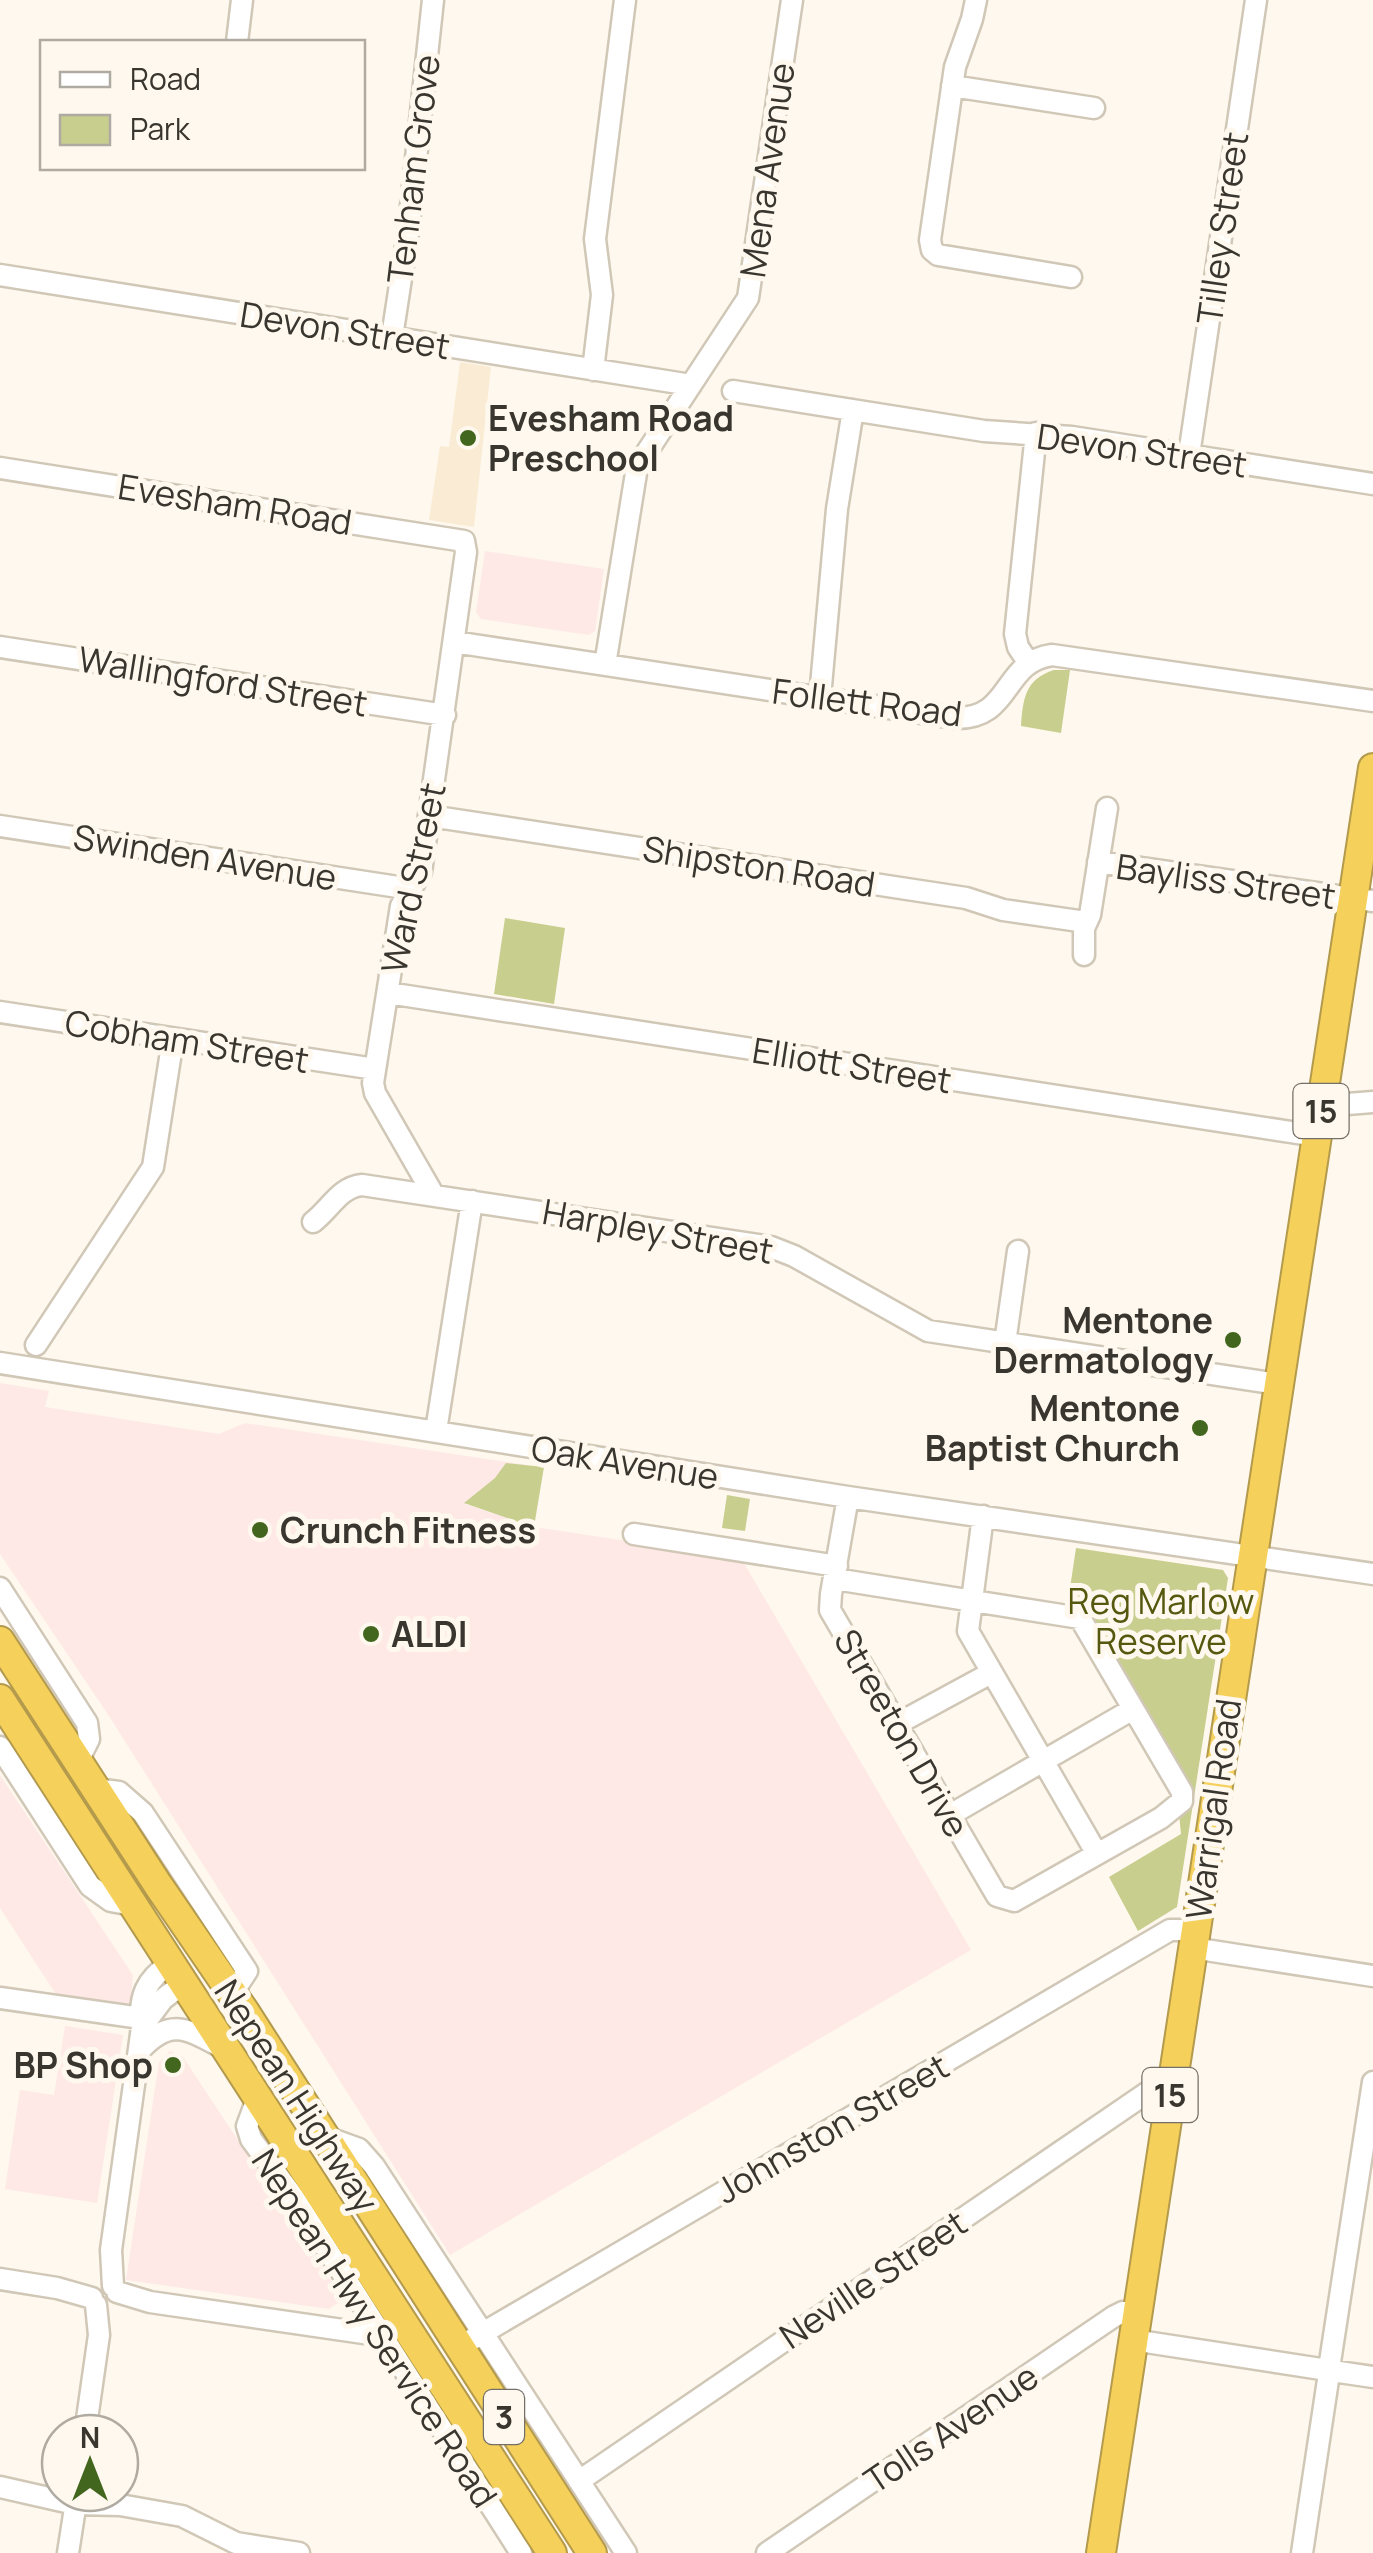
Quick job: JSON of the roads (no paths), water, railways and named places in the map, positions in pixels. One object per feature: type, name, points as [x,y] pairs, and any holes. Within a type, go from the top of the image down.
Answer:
[{"type":"highway","name":"Warrigal Road","points":[[1102,2553],[1317,1136],[1363,900],[1373,768]]},
{"type":"highway","name":"Nepean Highway","points":[[0,1641],[323,2136],[471,2340],[592,2553]]},
{"type":"highway","name":"Nepean Highway","points":[[0,1698],[12,1742],[178,1973],[552,2553]]},
{"type":"highway","points":[[12,1742],[51,1719]]},
{"type":"highway","points":[[178,1973],[203,1951]]},
{"type":"highway","points":[[259,2102],[292,2087]]},
{"type":"street","points":[[236,40],[242,0]]},
{"type":"street","name":"Tenham Grove","points":[[392,337],[408,233],[433,0]]},
{"type":"street","points":[[593,370],[602,305],[595,239],[625,0]]},
{"type":"street","name":"Mena Avenue","points":[[605,664],[637,468],[744,306],[750,289],[792,0]]},
{"type":"street","points":[[976,0],[952,86],[930,240],[932,250],[938,255],[1071,278]]},
{"type":"street","name":"Tilley Street","points":[[1189,455],[1256,0]]},
{"type":"street","points":[[952,86],[1094,108]]},
{"type":"street","name":"Devon Street","points":[[0,275],[690,385]]},
{"type":"street","name":"Devon Street","points":[[733,391],[984,432],[1036,433],[1373,484]]},
{"type":"street","points":[[820,698],[836,509],[852,410]]},
{"type":"street","points":[[1036,433],[1015,634],[1028,662],[1065,655],[1373,701]]},
{"type":"street","name":"Evesham Road","points":[[0,468],[458,538],[466,546]]},
{"type":"street","name":"Ward Street","points":[[434,1194],[375,1093],[375,1069],[401,906],[421,872],[466,546]]},
{"type":"street","name":"Follett Road","points":[[454,642],[954,718],[972,718],[991,710],[1028,662]]},
{"type":"street","name":"Wallingford Street","points":[[0,646],[445,715]]},
{"type":"street","points":[[1084,955],[1086,922],[1107,808]]},
{"type":"street","name":"Shipston Road","points":[[430,816],[966,898],[1003,910],[1086,922]]},
{"type":"street","name":"Swinden Avenue","points":[[0,826],[411,889]]},
{"type":"street","name":"Bayliss Street","points":[[1098,862],[1363,900]]},
{"type":"street","name":"Elliott Street","points":[[388,993],[1317,1136]]},
{"type":"street","name":"Cobham Street","points":[[0,1012],[375,1069]]},
{"type":"street","points":[[36,1345],[153,1167],[173,1039]]},
{"type":"street","points":[[1322,1106],[1373,1102]]},
{"type":"street","name":"Harpley Street","points":[[312,1222],[327,1211],[342,1191],[355,1186],[434,1194],[779,1249],[920,1329],[1278,1384]]},
{"type":"street","points":[[436,1430],[472,1200]]},
{"type":"street","points":[[1005,1343],[1018,1251]]},
{"type":"street","name":"Oak Avenue","points":[[0,1364],[1373,1574]]},
{"type":"street","name":"Streeton Drive","points":[[848,1496],[830,1610],[997,1896],[1014,1901],[1097,1854]]},
{"type":"street","points":[[634,1534],[970,1600],[1080,1618],[1182,1792],[1178,1806],[1097,1854],[968,1631],[970,1600],[983,1516]]},
{"type":"street","points":[[0,1588],[86,1724],[88,1744],[78,1761]]},
{"type":"street","points":[[897,1724],[991,1673]]},
{"type":"street","points":[[950,1815],[1133,1708]]},
{"type":"street","points":[[95,1788],[119,1792],[153,1829],[247,1971],[232,1994]]},
{"type":"street","name":"Johnston Street","points":[[471,2340],[1170,1930],[1195,1930],[1198,1916]]},
{"type":"street","points":[[1193,1948],[1373,1976]]},
{"type":"street","points":[[88,2413],[142,2022],[164,1999],[178,1973]]},
{"type":"street","points":[[0,1998],[142,2022]]},
{"type":"street","points":[[138,2051],[156,2034],[178,2028],[224,2048]]},
{"type":"street","points":[[1302,2553],[1373,2082]]},
{"type":"street","name":"Neville Street","points":[[579,2480],[1150,2091],[1171,2090]]},
{"type":"street","name":"Nepean Hwy Service Road","points":[[259,2102],[247,2126],[252,2138],[521,2553]]},
{"type":"street","points":[[0,2279],[385,2339],[423,2353]]},
{"type":"street","name":"Tolls Avenue","points":[[767,2553],[1113,2317],[1123,2312],[1135,2327]]},
{"type":"street","points":[[1135,2327],[1329,2371],[1373,2377]]},
{"type":"street","points":[[471,2340],[579,2480],[626,2553]]},
{"type":"street","points":[[0,2487],[40,2492]]},
{"type":"street","points":[[140,2509],[182,2516],[236,2543],[299,2553]]},
{"type":"street","points":[[68,2553],[71,2513]]},
{"type":"place","name":"Evesham Road Preschool","points":[[468,438]]},
{"type":"place","name":"Mentone Dermatology","points":[[1233,1340]]},
{"type":"place","name":"Mentone Baptist Church","points":[[1200,1428]]},
{"type":"place","name":"Crunch Fitness","points":[[260,1530]]},
{"type":"place","name":"ALDI","points":[[371,1634]]},
{"type":"place","name":"BP Shop","points":[[173,2065]]},
{"type":"park label","name":"Reg Marlow Reserve","points":[[1161,1621]]}]
